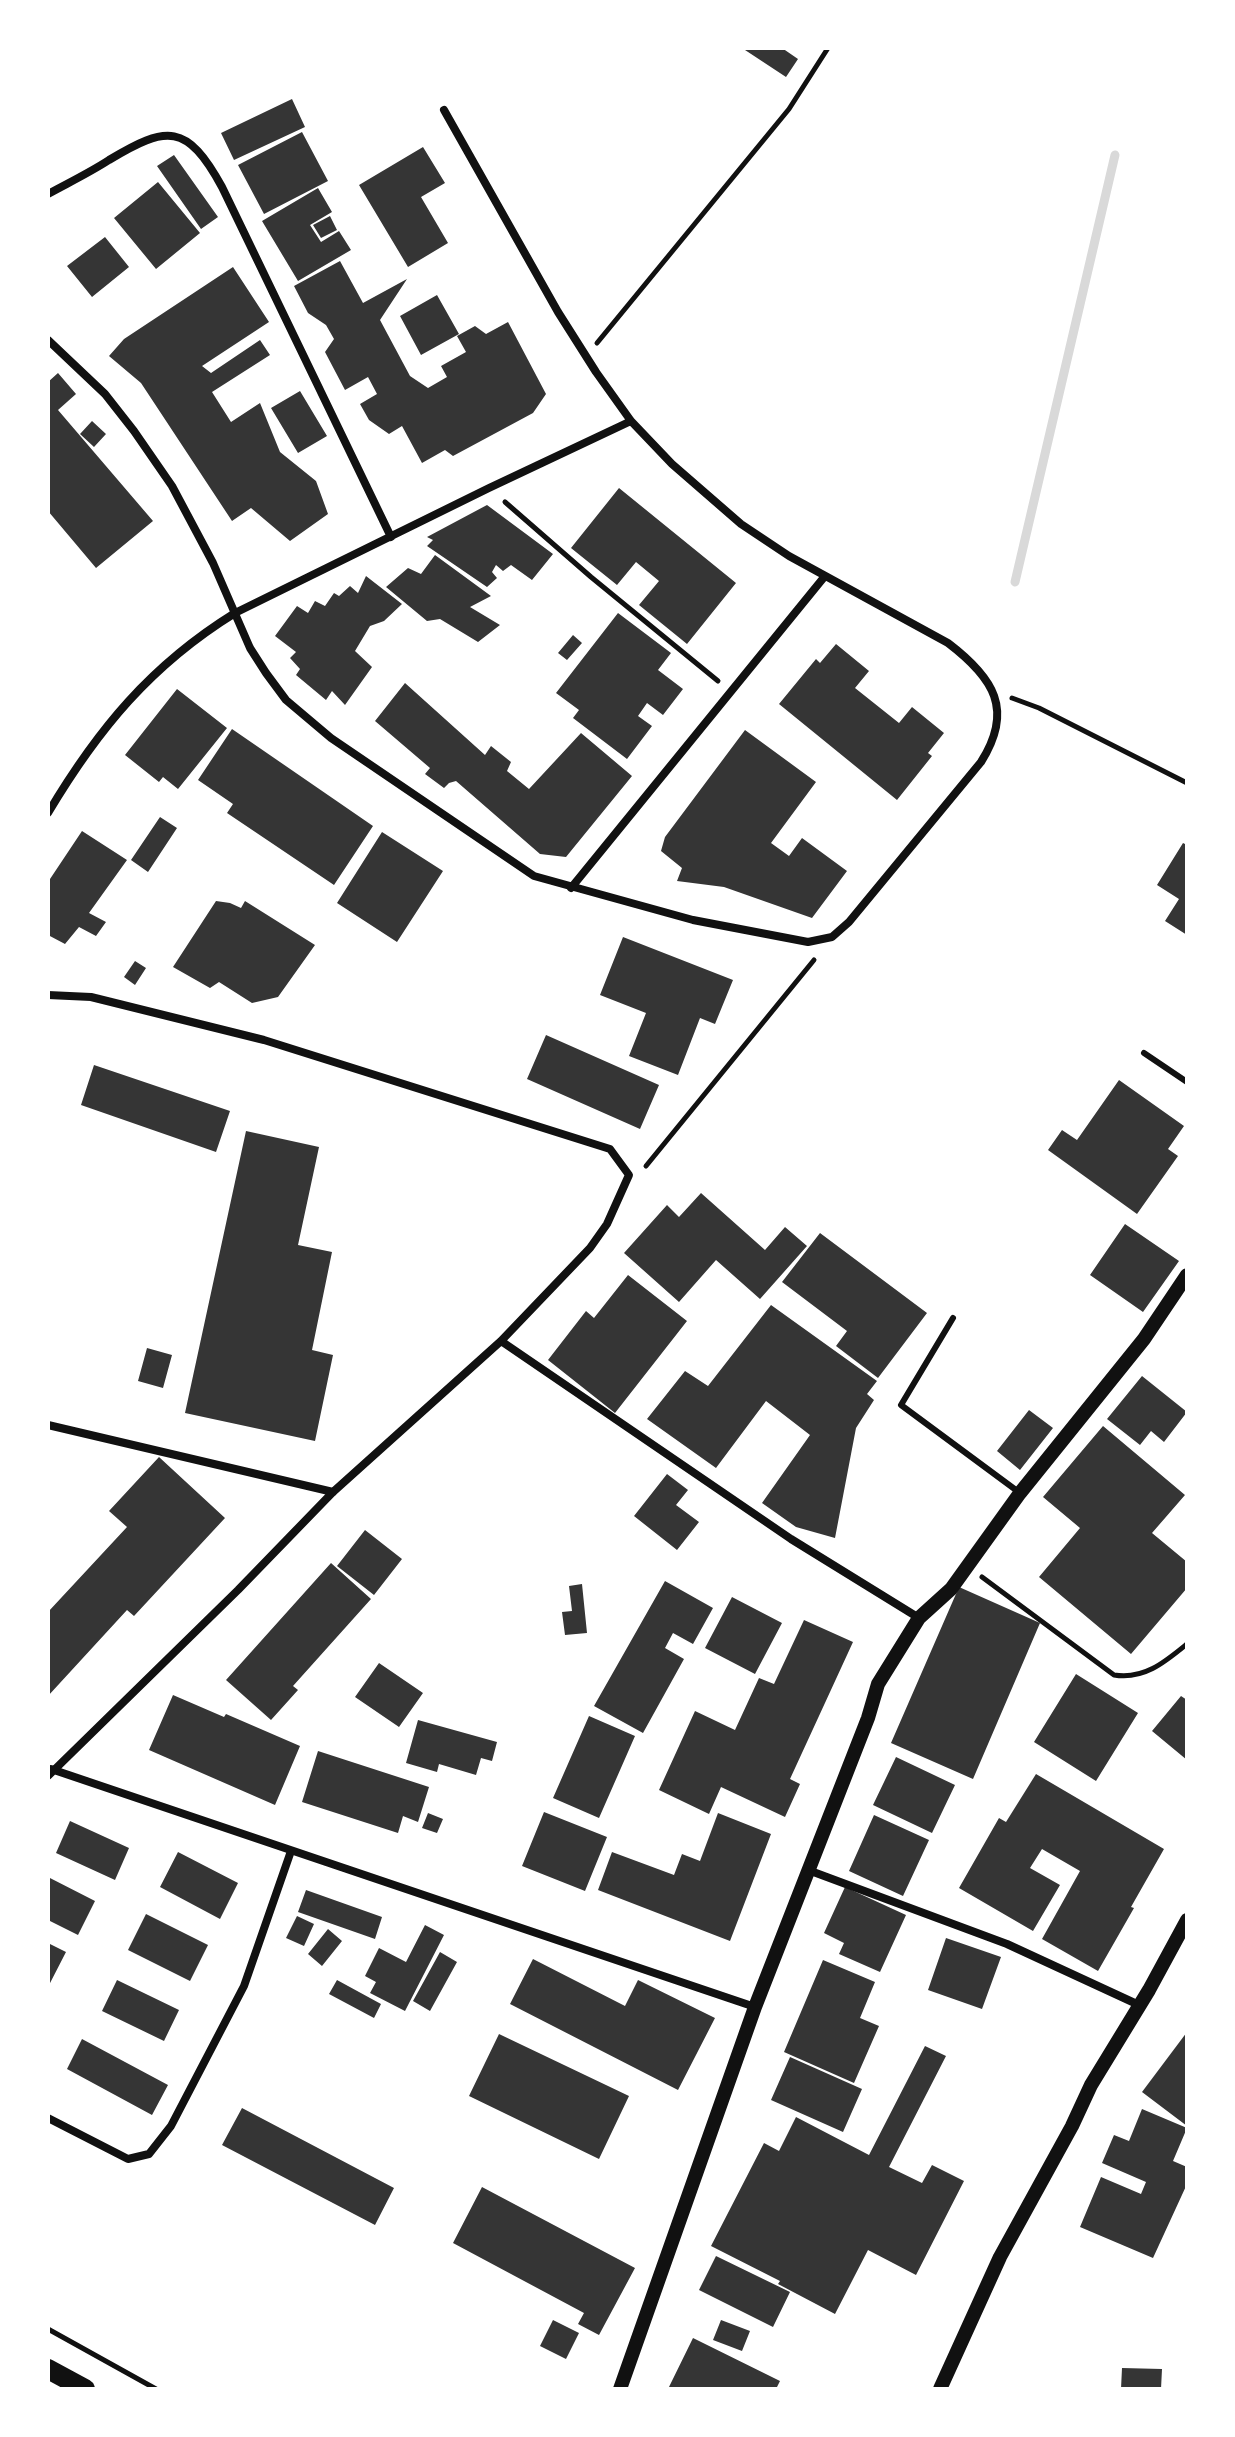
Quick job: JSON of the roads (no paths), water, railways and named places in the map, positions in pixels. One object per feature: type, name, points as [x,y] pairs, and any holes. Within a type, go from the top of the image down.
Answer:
[{"type":"main road","points":[[48,2369],[85,2389]]},
{"type":"street","points":[[48,340],[105,394],[172,486],[213,563],[250,648],[286,700],[306,719],[534,876],[693,920],[808,942],[832,937],[849,922],[981,762],[995,737],[998,713],[989,685],[966,657],[948,643],[763,540],[724,511],[631,421],[586,356],[523,253],[444,110]]},
{"type":"street","points":[[48,194],[150,137],[161,134],[177,136],[196,148],[222,187],[391,537]]},
{"type":"street","points":[[48,813],[88,748],[130,697],[183,648],[235,613],[631,421]]},
{"type":"street","points":[[571,888],[825,576]]},
{"type":"street","points":[[48,995],[91,997],[279,1044],[610,1149],[629,1175],[607,1224],[590,1248],[501,1341],[333,1492],[238,1590],[50,1771],[755,2007]]},
{"type":"street","points":[[620,2389],[755,2007],[868,1718],[878,1684],[919,1618],[951,1589],[1020,1493],[1144,1339],[1187,1275]]},
{"type":"street","points":[[501,1341],[791,1539],[919,1618]]},
{"type":"street","points":[[48,1425],[333,1492]]},
{"type":"street","points":[[48,2118],[128,2159],[149,2154],[171,2126],[244,1986],[291,1851]]},
{"type":"street","points":[[808,1870],[1007,1944],[1139,2005]]},
{"type":"street","points":[[940,2389],[1000,2257],[1091,2085],[1187,1920]]},
{"type":"lane","points":[[1144,1053],[1187,1082]]},
{"type":"lane","points":[[953,1318],[901,1405],[1020,1493]]},
{"type":"waterway","points":[[1015,582],[1115,155]]}]
